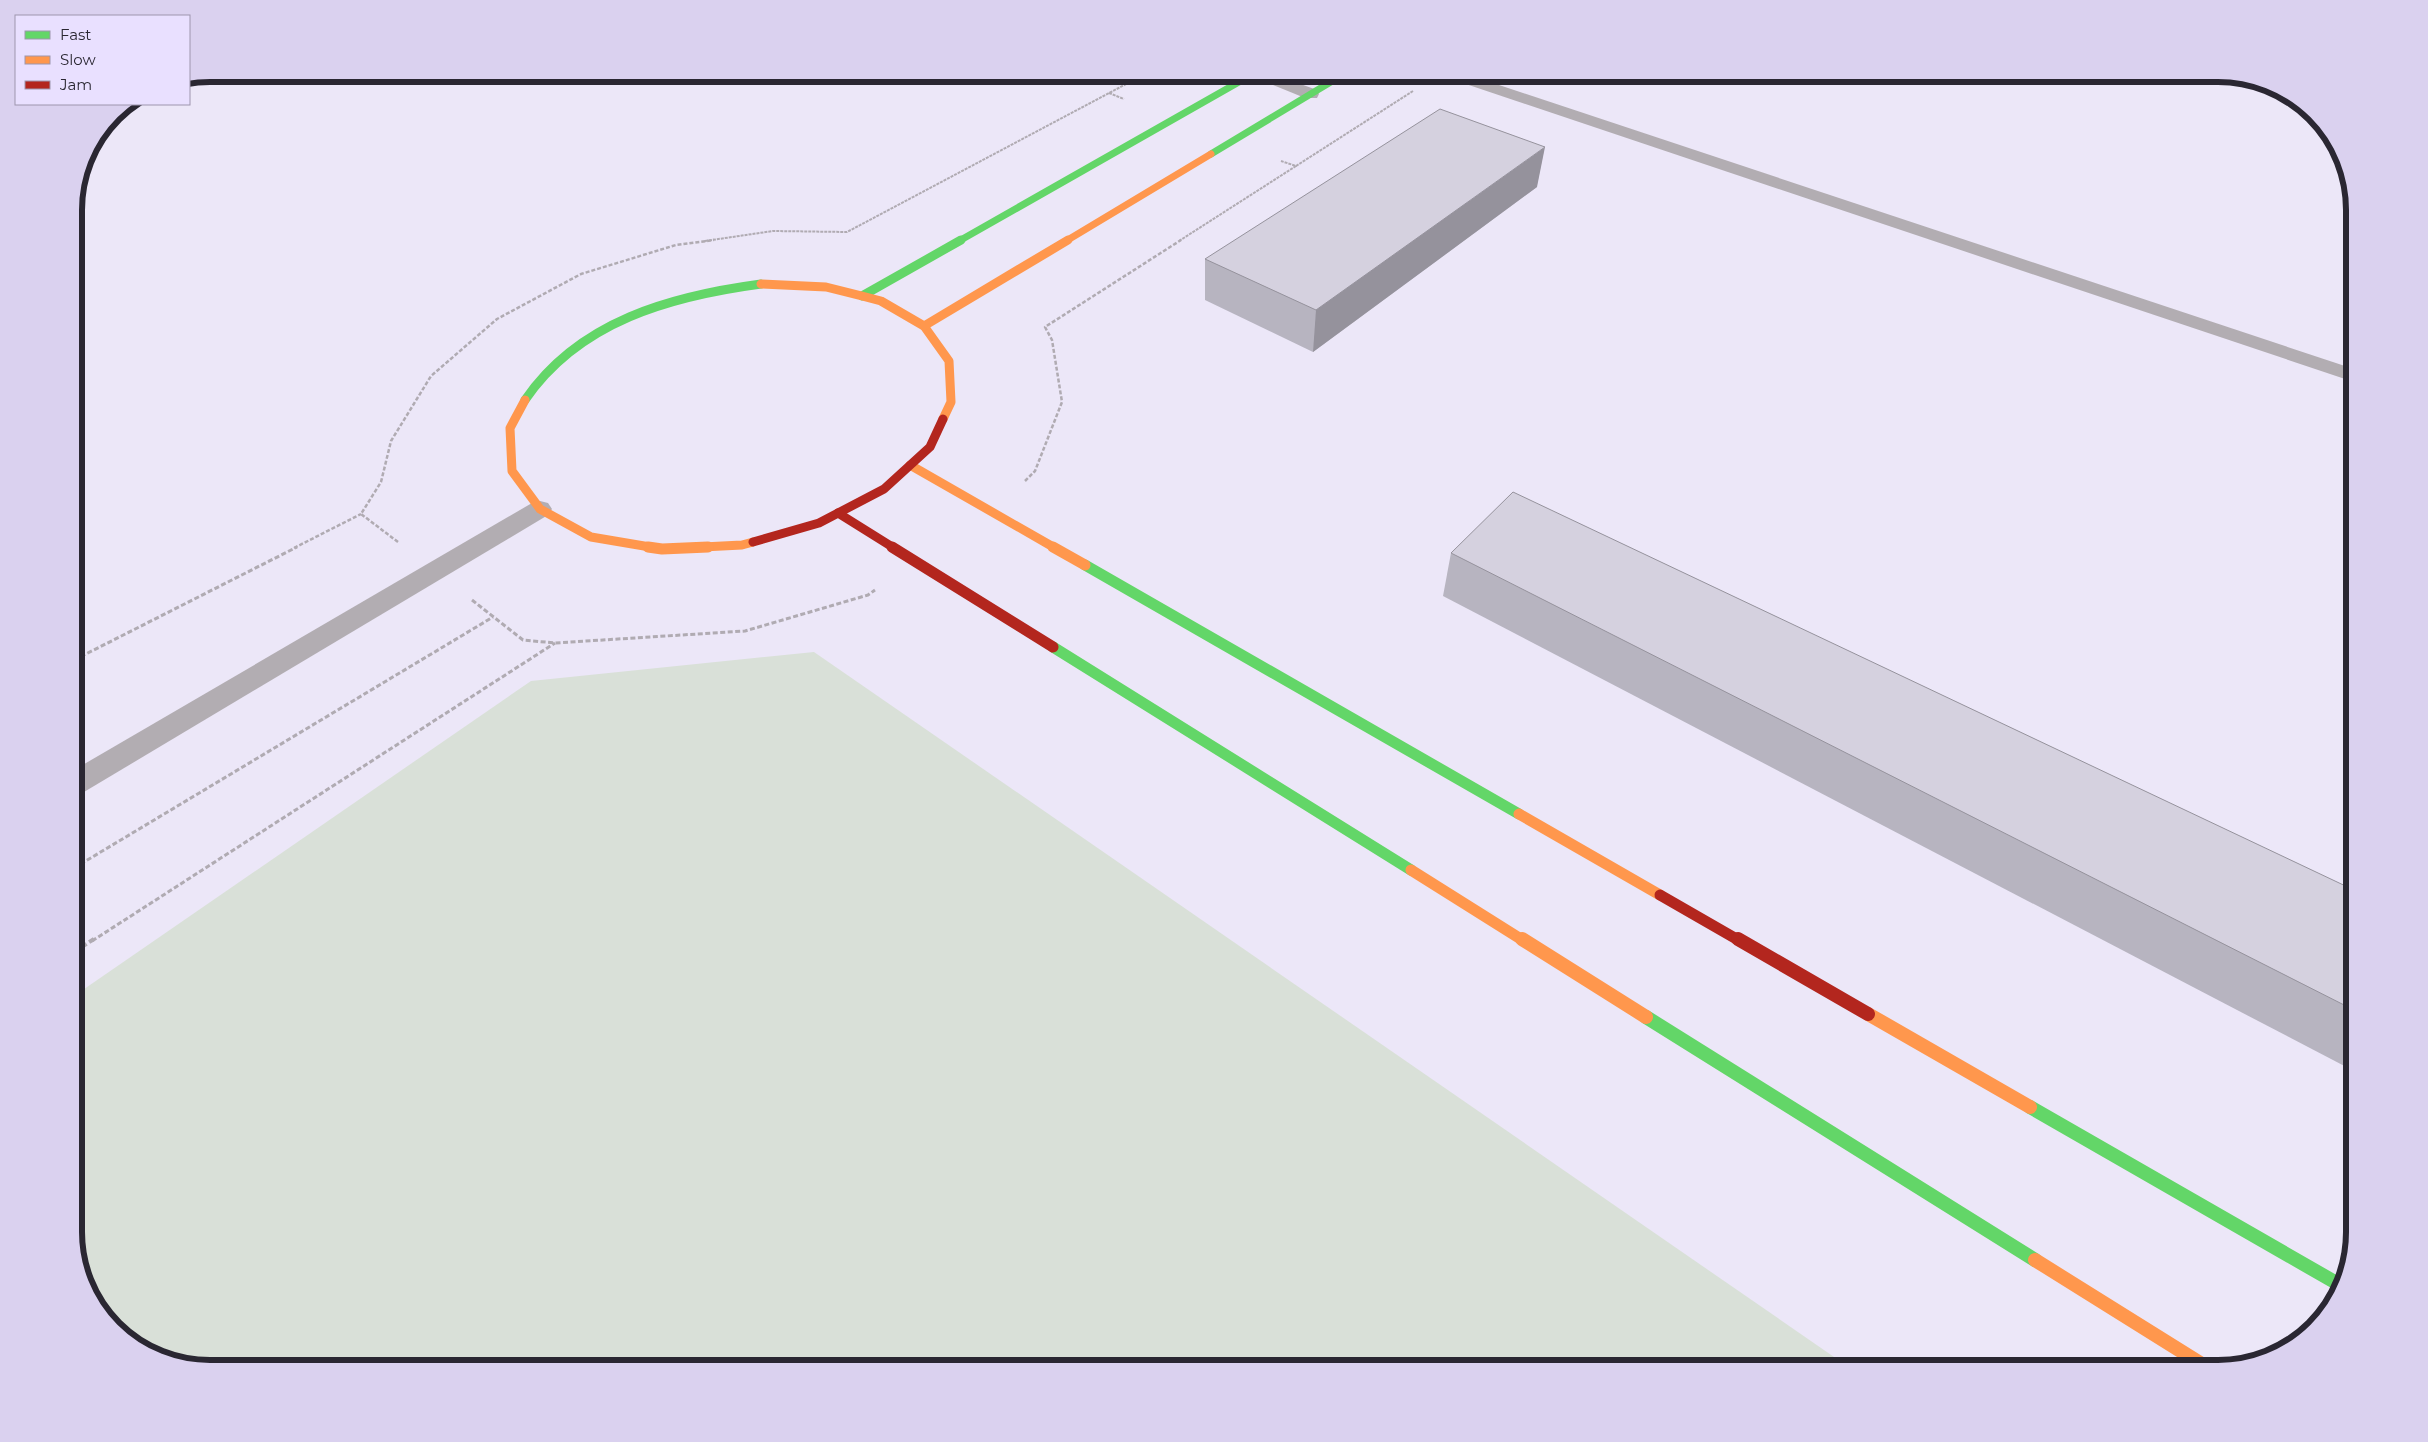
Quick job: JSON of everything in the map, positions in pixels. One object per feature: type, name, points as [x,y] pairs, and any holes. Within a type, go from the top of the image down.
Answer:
[{"type":"street","points":[[862,296],[1238,82]]},
{"type":"street","points":[[1281,82],[1311,94]]},
{"type":"street","points":[[924,326],[1330,82]]},
{"type":"street","points":[[1476,82],[2345,373]]},
{"type":"street","points":[[762,284],[826,287],[862,296],[881,301],[924,326],[949,361],[951,402],[930,447],[884,489],[819,524],[742,545],[662,549],[592,537],[540,509],[512,471],[510,428],[533,385],[574,346],[630,315],[694,294],[762,284]]},
{"type":"street","points":[[910,465],[2335,1282]]},
{"type":"street","points":[[83,779],[540,509]]},
{"type":"street","points":[[838,513],[2195,1360]]},
{"type":"path","points":[[83,655],[361,514],[381,482],[391,441],[430,376],[497,319],[581,274],[676,244],[773,231],[847,232],[1129,83]]},
{"type":"path","points":[[1296,166],[1416,89]]},
{"type":"path","points":[[988,509],[1021,485],[1035,471],[1062,402],[1052,340],[1045,327]]},
{"type":"path","points":[[361,514],[523,640],[555,643],[745,631],[868,594],[915,561]]},
{"type":"path","points":[[83,863],[493,617]]},
{"type":"path","points":[[83,946],[555,643]]},
{"type":"shaded area","points":[[814,652],[1838,1360],[210,1360],[177,1355],[161,1350],[146,1342],[132,1333],[109,1310],[92,1281],[85,1257],[83,1240],[83,990],[531,681]]},
{"type":"building","points":[[1440,109],[1545,147],[1316,310],[1205,259]]},
{"type":"building","points":[[1513,492],[2346,886],[2346,1006],[1451,553]]},
{"type":"traffic: fast","points":[[862,296],[1238,82]]},
{"type":"traffic: fast","points":[[1211,154],[1330,82]]},
{"type":"traffic: fast","points":[[525,400],[538,380],[556,362],[600,331],[624,319],[649,308],[697,294],[761,284]]},
{"type":"traffic: fast","points":[[1085,565],[1519,814]]},
{"type":"traffic: fast","points":[[1053,647],[1411,870]]},
{"type":"traffic: fast","points":[[1646,1017],[2035,1260]]},
{"type":"traffic: fast","points":[[2030,1107],[2335,1282]]},
{"type":"traffic: slow","points":[[924,326],[1211,154]]},
{"type":"traffic: slow","points":[[761,284],[826,287],[862,296],[881,301],[924,326],[949,361],[951,402],[943,419]]},
{"type":"traffic: slow","points":[[525,400],[510,428],[512,471],[540,509],[591,537],[662,549],[742,545],[753,542]]},
{"type":"traffic: slow","points":[[910,465],[1085,565]]},
{"type":"traffic: slow","points":[[1519,814],[1660,895]]},
{"type":"traffic: slow","points":[[1411,870],[1646,1017]]},
{"type":"traffic: slow","points":[[1868,1014],[2030,1107]]},
{"type":"traffic: slow","points":[[2035,1260],[2195,1360]]},
{"type":"traffic: jam","points":[[753,542],[819,523],[884,489],[930,447],[943,419]]},
{"type":"traffic: jam","points":[[838,513],[1053,647]]},
{"type":"traffic: jam","points":[[1660,895],[1868,1014]]}]
